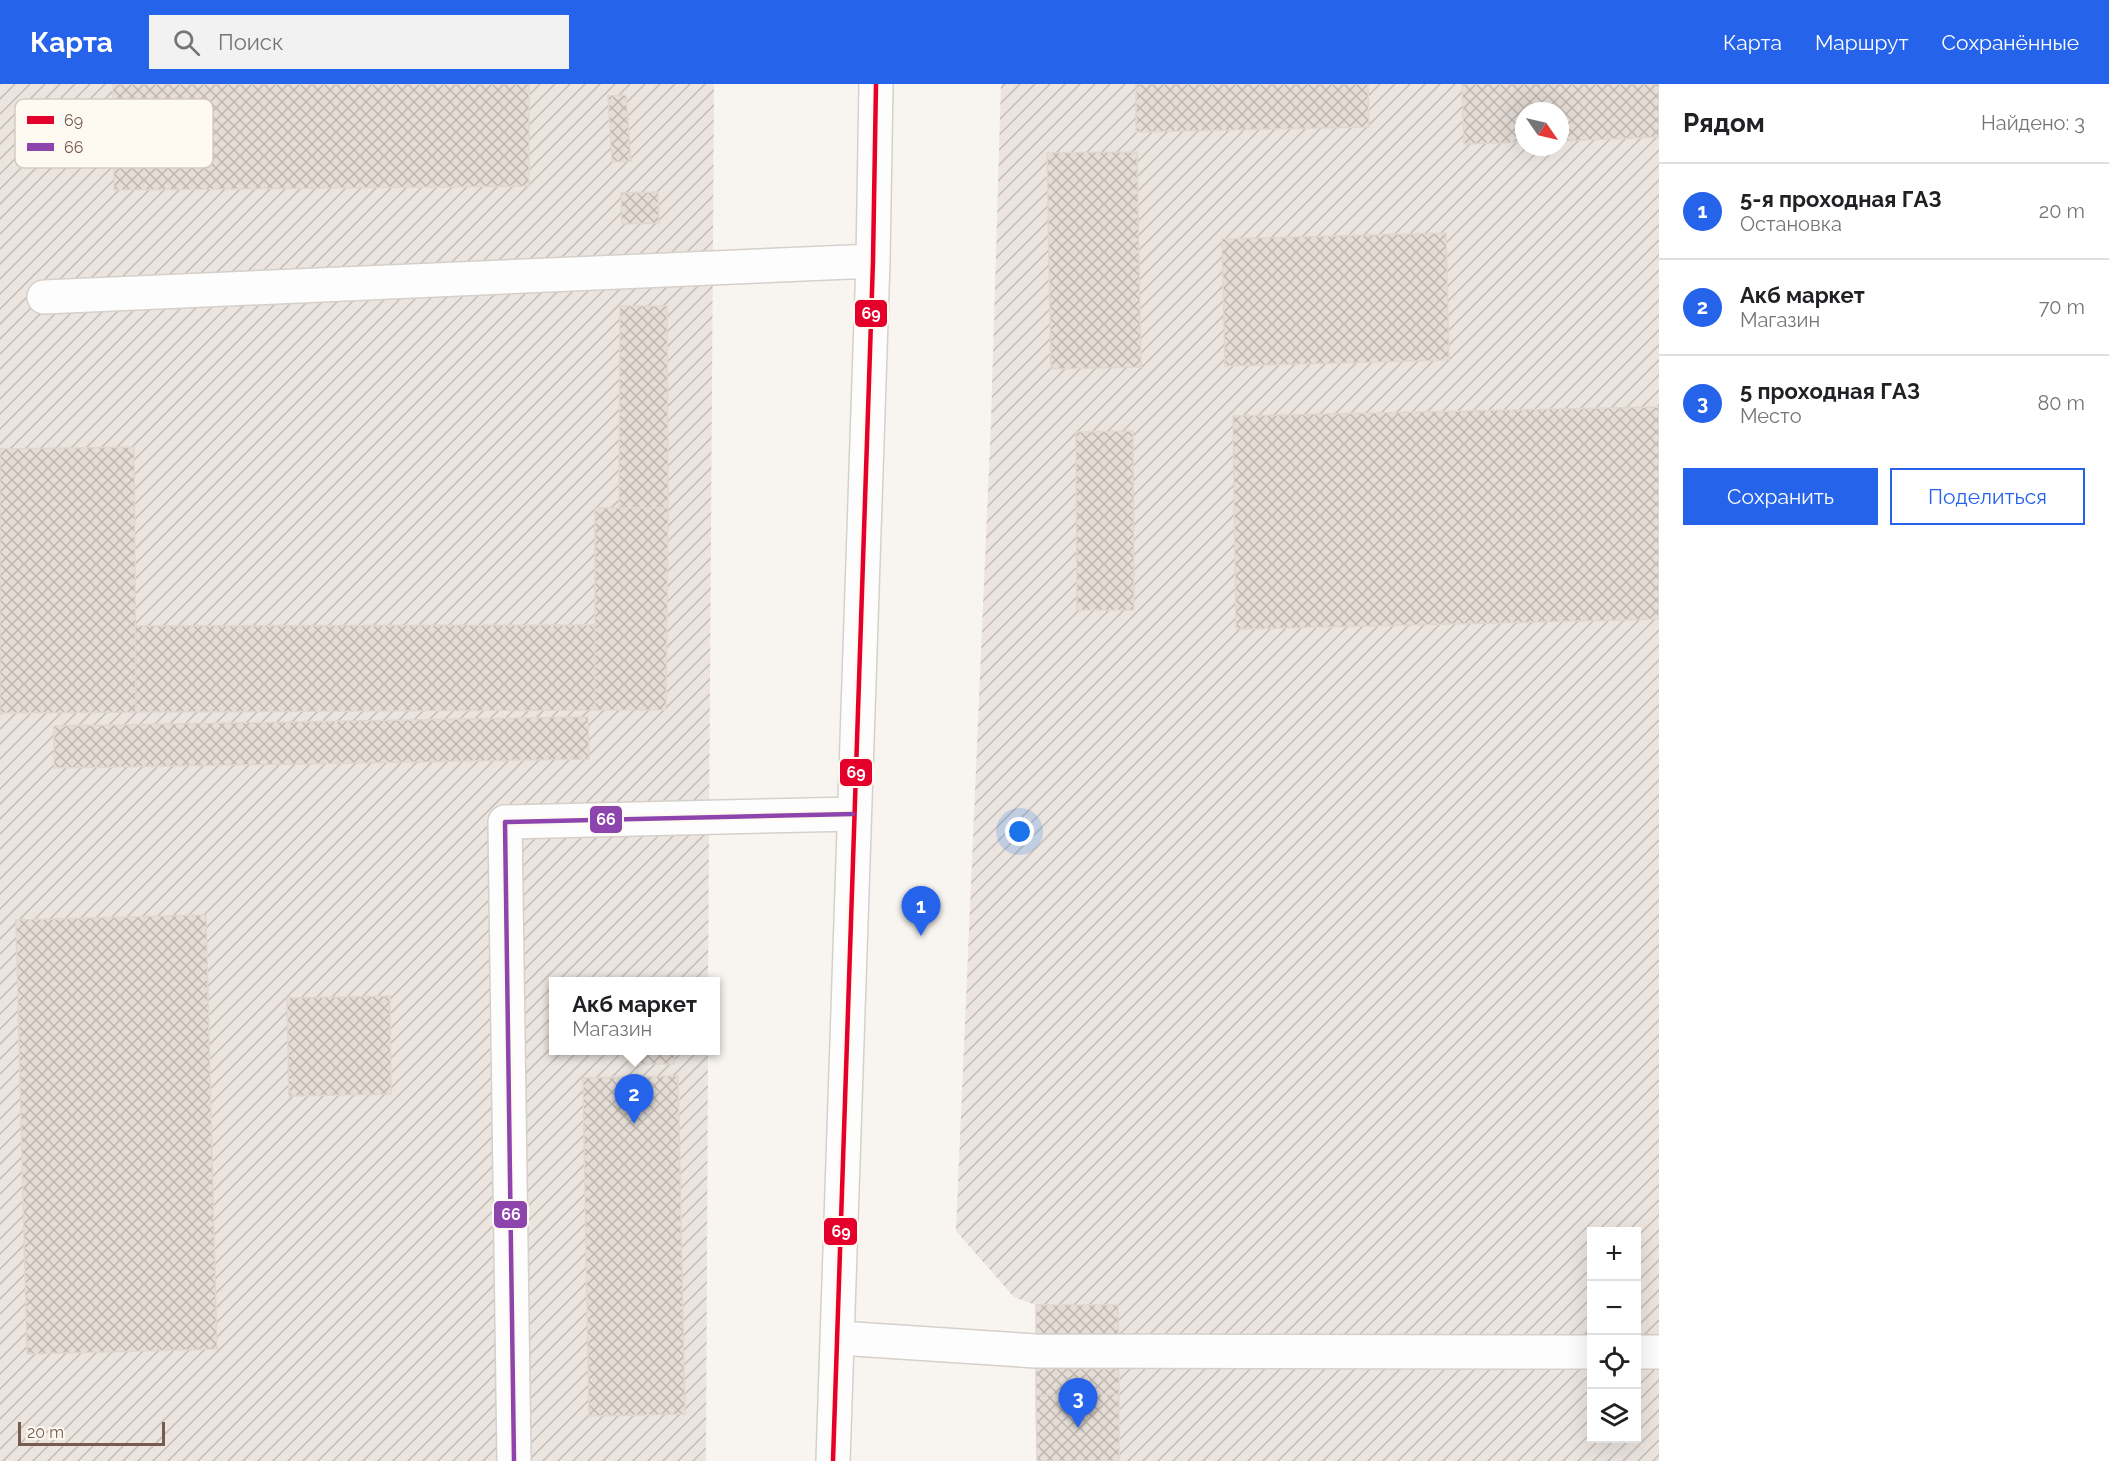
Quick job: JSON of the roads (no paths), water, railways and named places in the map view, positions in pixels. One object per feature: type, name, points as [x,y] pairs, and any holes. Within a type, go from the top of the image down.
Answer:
[{"type":"street","points":[[833,1461],[839,1338],[853,814],[873,261],[876,84]]},
{"type":"street","points":[[44,297],[873,261]]},
{"type":"street","points":[[514,1461],[505,822],[853,814]]},
{"type":"street","points":[[839,1338],[1036,1351],[1587,1352]]},
{"type":"street","points":[[1641,1352],[1659,1352]]},
{"type":"place","name":"5-я проходная ГАЗ","points":[[921,936]]},
{"type":"place","name":"Акб маркет","points":[[634,1124]]},
{"type":"place","name":"5 проходная ГАЗ","points":[[1078,1428]]}]
